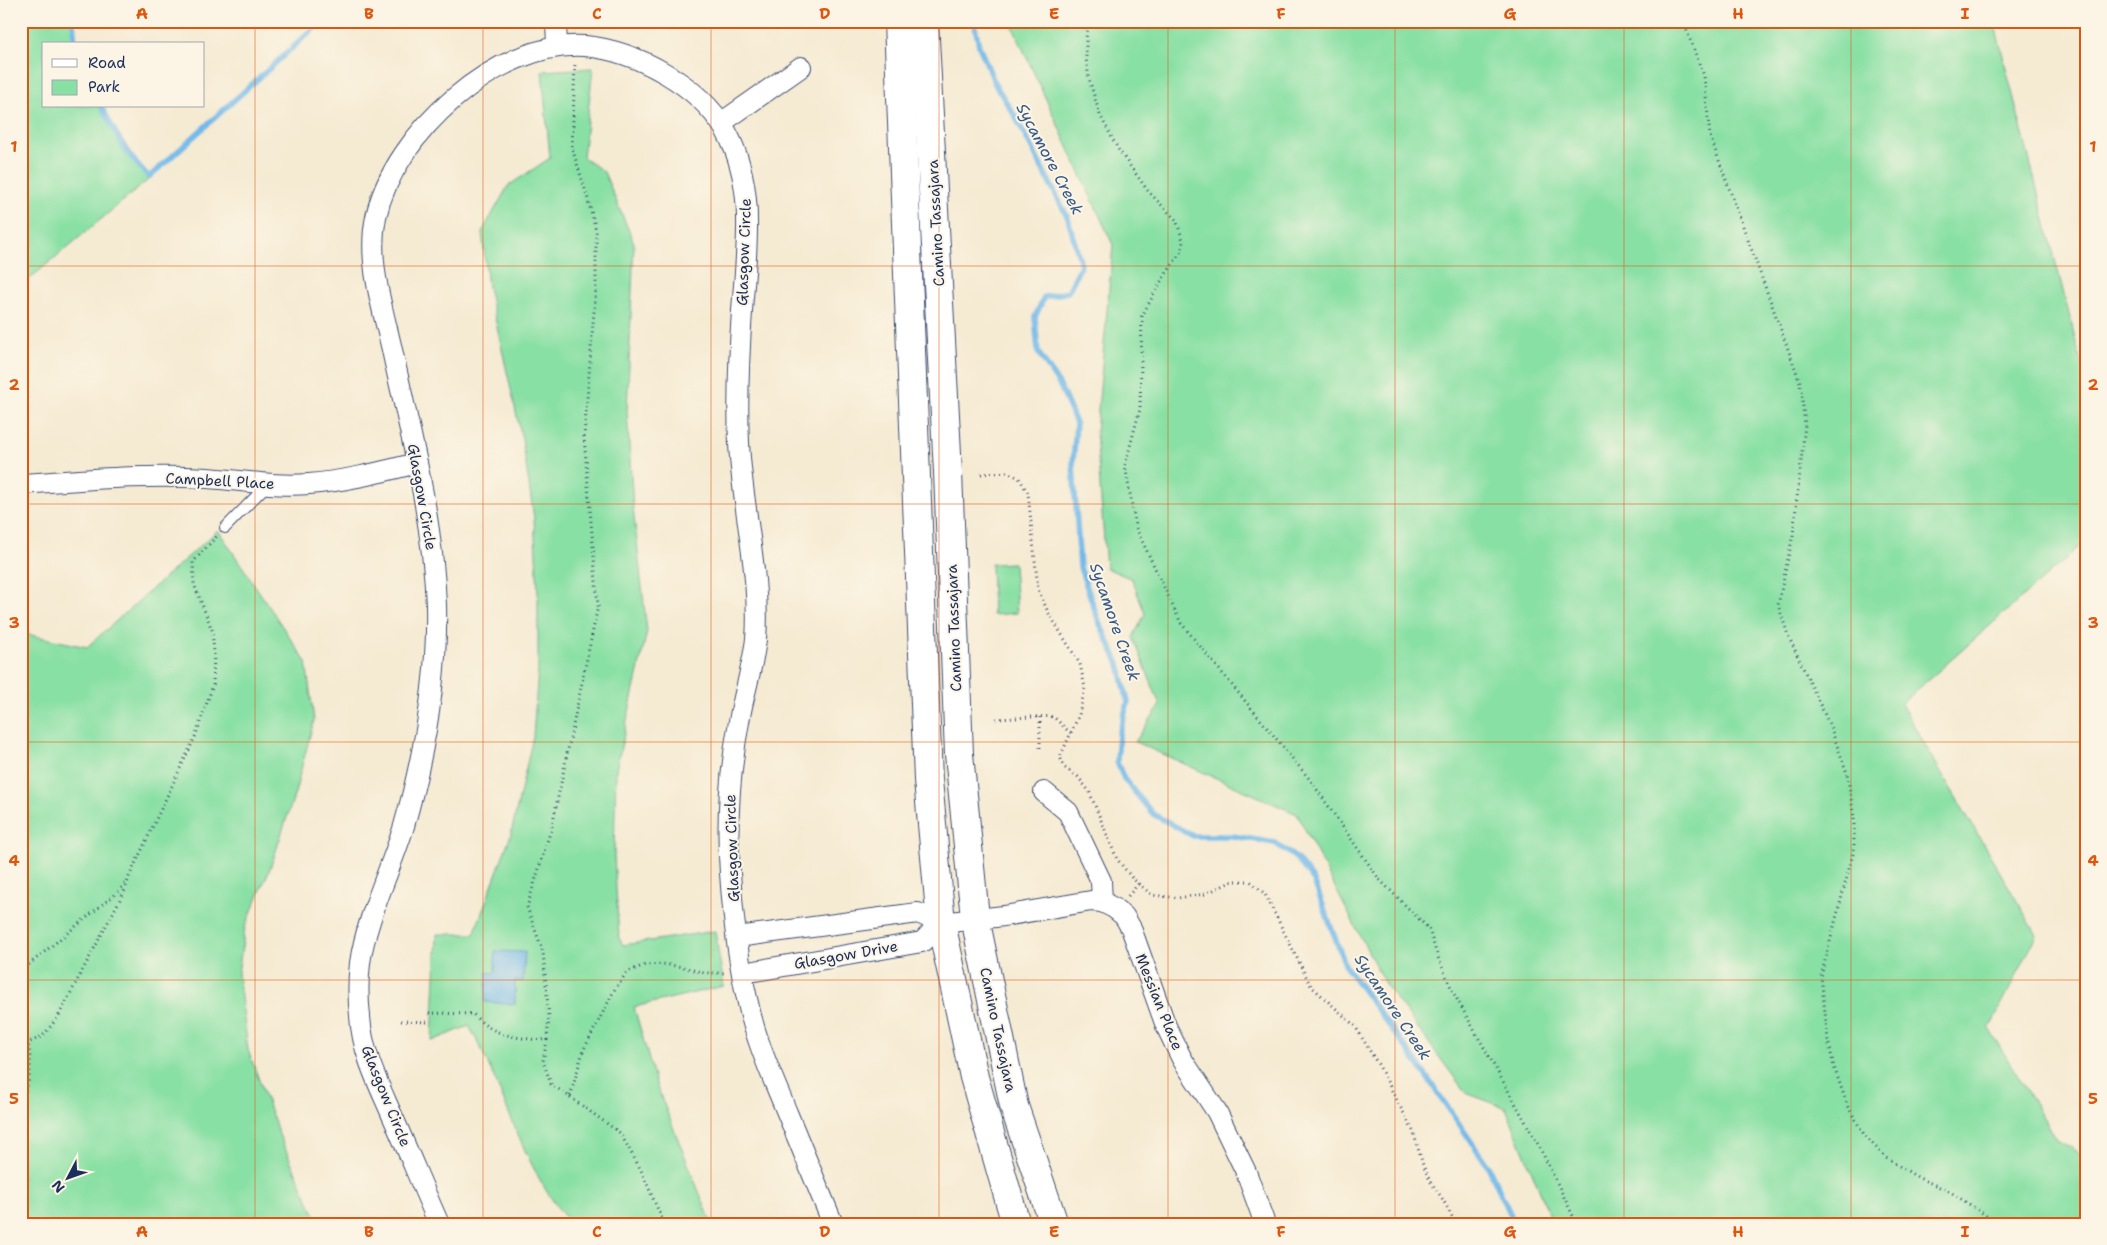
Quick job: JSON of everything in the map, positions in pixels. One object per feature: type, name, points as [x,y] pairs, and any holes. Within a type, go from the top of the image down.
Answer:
[{"type":"main road","name":"Camino Tassajara","points":[[898,21],[928,780],[941,923],[974,1077],[1016,1224]]},
{"type":"main road","name":"Camino Tassajara","points":[[924,21],[946,443],[959,754],[975,918],[1014,1106],[1054,1224]]},
{"type":"street","points":[[556,21],[567,46]]},
{"type":"street","name":"Glasgow Circle","points":[[439,1224],[367,1056],[361,1030],[359,1002],[360,963],[404,825],[429,715],[436,610],[430,534],[417,463],[372,258],[375,218],[389,176],[414,139],[450,102],[487,74],[522,56],[567,46],[610,49],[643,60],[685,87],[721,123],[738,155],[745,189],[748,222],[739,366],[739,444],[757,604],[754,660],[740,716],[728,797],[730,870],[737,937],[748,1007],[768,1067],[833,1224]]},
{"type":"street","points":[[721,123],[800,67]]},
{"type":"street","name":"Campbell Place","points":[[21,484],[128,477],[207,478],[267,484],[308,484],[352,479],[417,463]]},
{"type":"street","points":[[941,923],[1004,916],[1081,901],[1102,902],[1101,881],[1068,812],[1044,792]]},
{"type":"street","name":"Messian Place","points":[[1102,902],[1124,916],[1131,928],[1166,1026],[1182,1059],[1217,1112],[1246,1172],[1266,1224]]},
{"type":"street","name":"Glasgow Drive","points":[[737,937],[918,913],[941,923],[922,942],[743,973]]},
{"type":"lane","points":[[224,528],[267,484]]},
{"type":"path","points":[[1089,21],[1086,38],[1086,58],[1089,79],[1100,115],[1118,150],[1143,184],[1176,220],[1184,240],[1182,250],[1160,283],[1142,316],[1140,409],[1124,465],[1136,528],[1181,623],[1311,781],[1379,879],[1429,929],[1437,955],[1453,992],[1534,1138],[1577,1224]]},
{"type":"path","points":[[1683,21],[1704,76],[1710,136],[1800,382],[1805,425],[1793,535],[1778,605],[1788,635],[1830,726],[1847,773],[1854,818],[1854,850],[1820,976],[1828,1040],[1834,1067],[1852,1114],[1865,1136],[1886,1158],[1919,1178],[1949,1191],[1984,1214],[1995,1224]]},
{"type":"path","points":[[567,46],[572,148],[596,230],[596,296],[584,437],[598,606],[552,826],[527,907],[544,952],[548,1017],[547,1040],[543,1061],[552,1084],[620,1133],[641,1170],[664,1224]]},
{"type":"path","points":[[980,474],[1007,472],[1019,478],[1028,494],[1038,589],[1048,612],[1080,664],[1086,688],[1079,715],[1060,757],[1065,768],[1078,777],[1089,791],[1117,859],[1132,878],[1152,895],[1178,898],[1205,894],[1233,881],[1250,881],[1265,894],[1310,986],[1355,1026],[1380,1066],[1413,1131],[1430,1181],[1456,1224]]},
{"type":"path","points":[[21,1040],[28,1043],[43,1036],[58,1017],[125,890],[129,877],[195,737],[213,685],[214,652],[212,630],[194,584],[193,562],[224,528]]},
{"type":"path","points":[[1040,717],[1040,749]]},
{"type":"path","points":[[996,719],[1052,717],[1071,733]]},
{"type":"path","points":[[21,972],[119,891],[129,877]]},
{"type":"path","points":[[570,1097],[583,1051],[615,989],[627,972],[645,965],[663,964],[704,973],[743,973]]},
{"type":"path","points":[[429,1014],[473,1014],[481,1023],[495,1031],[519,1039],[547,1040]]},
{"type":"path","points":[[401,1021],[429,1022]]},
{"type":"path","points":[[21,1100],[27,1090],[30,1077],[31,1058],[28,1043]]},
{"type":"green space","points":[[21,21],[71,21],[76,42],[42,42],[42,108],[102,108],[148,180],[21,286]]},
{"type":"green space","points":[[1010,21],[1994,21],[2082,365],[2086,373],[2086,541],[1901,704],[2037,935],[1989,1029],[2057,1140],[2086,1157],[2086,1224],[1553,1224],[1506,1108],[1466,1093],[1385,984],[1297,814],[1135,742],[1160,705],[1133,637],[1145,614],[1132,579],[1106,568],[1096,432],[1113,245]]},
{"type":"green space","points":[[593,68],[583,157],[604,172],[634,243],[627,411],[633,508],[647,631],[616,770],[614,856],[619,938],[623,945],[715,931],[724,986],[634,1007],[657,1087],[712,1224],[571,1224],[539,1178],[515,1128],[494,1076],[469,1026],[432,1041],[437,934],[474,934],[511,834],[533,737],[538,669],[538,594],[534,518],[522,439],[488,287],[482,232],[508,186],[550,158],[542,71]]},
{"type":"green space","points":[[218,530],[306,662],[314,720],[295,793],[271,866],[245,927],[238,973],[248,1050],[280,1137],[319,1224],[21,1224],[21,633],[87,647]]},
{"type":"green space","points":[[1014,563],[1017,613],[993,615],[991,564]]},
{"type":"water","points":[[495,951],[525,952],[523,981],[515,981],[515,1004],[485,1002],[487,972],[495,973]]},
{"type":"waterway","points":[[73,21],[75,42]]},
{"type":"waterway","points":[[102,108],[125,150],[149,177],[322,21]]},
{"type":"waterway","name":"Sycamore Creek","points":[[974,21],[979,46],[996,86],[1015,116],[1068,218],[1081,265],[1068,292],[1044,297],[1035,317],[1038,352],[1060,386],[1076,423],[1073,464],[1080,567],[1099,622],[1119,664],[1128,702],[1119,734],[1117,762],[1124,779],[1153,814],[1193,836],[1233,836],[1275,843],[1296,858],[1314,881],[1346,967],[1420,1067],[1488,1166],[1515,1224]]}]
